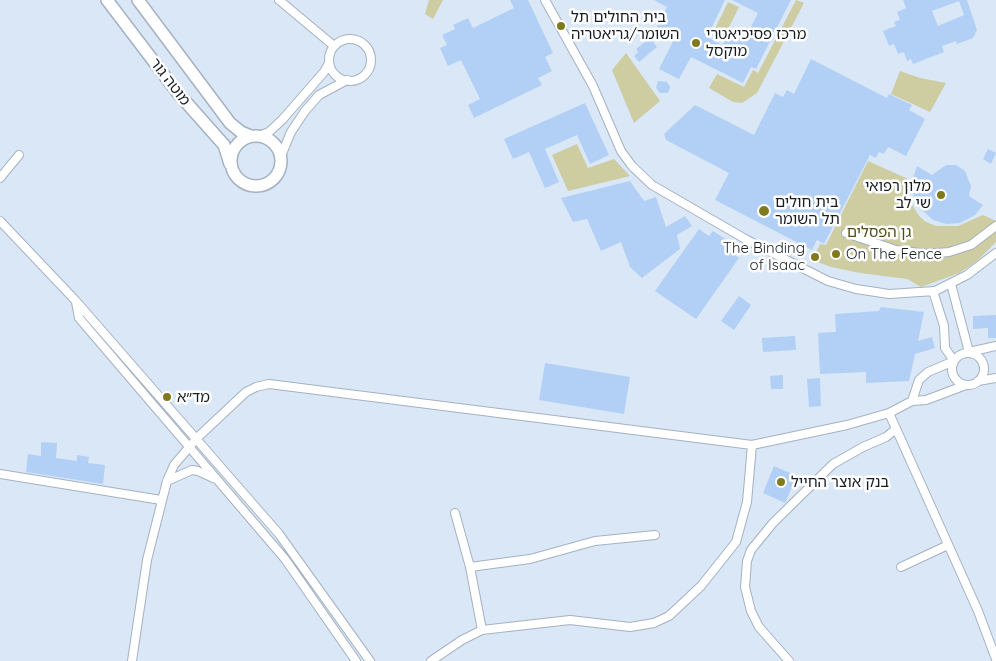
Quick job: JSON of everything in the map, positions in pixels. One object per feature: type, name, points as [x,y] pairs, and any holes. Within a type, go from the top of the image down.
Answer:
[{"type":"street","name":"מוטה גור","points":[[107,0],[177,92],[224,145],[234,175],[240,182],[252,186],[260,186],[274,178],[279,171],[281,156],[275,145],[270,140],[241,132],[230,123],[138,0]]},
{"type":"street","points":[[280,0],[334,46]]},
{"type":"street","points":[[546,0],[593,86],[621,151],[652,185],[747,240],[828,281],[856,289],[889,294],[933,291],[951,284],[996,253]]},
{"type":"street","points":[[353,39],[365,46],[369,53],[369,66],[365,74],[356,80],[347,80],[334,74],[329,63],[329,57],[334,46],[341,41],[353,39]]},
{"type":"street","points":[[230,164],[236,145],[269,132],[324,72],[329,63]]},
{"type":"street","points":[[281,156],[291,132],[305,111],[320,95],[347,80]]},
{"type":"street","points":[[0,178],[19,155]]},
{"type":"street","points":[[0,221],[75,300],[279,534],[370,661]]},
{"type":"street","points":[[846,233],[896,250],[927,254],[949,252],[971,245],[996,226]]},
{"type":"street","points":[[951,284],[969,352]]},
{"type":"street","points":[[933,291],[944,326],[945,348],[954,361],[953,375],[959,382],[966,384]]},
{"type":"street","points":[[75,300],[79,318],[285,559],[356,661]]},
{"type":"street","points":[[912,401],[919,380],[928,372],[954,361],[960,355],[996,346]]},
{"type":"street","points":[[969,352],[978,356],[983,362],[983,374],[978,381]]},
{"type":"street","points":[[132,661],[147,560],[161,500],[174,465],[197,438],[246,392],[269,384],[752,445],[847,425],[889,413],[912,401],[926,400],[966,384],[996,378]]},
{"type":"street","points":[[889,413],[978,611],[996,658]]},
{"type":"street","points":[[789,661],[759,627],[751,611],[745,587],[747,561],[751,550],[773,523],[833,464],[863,447],[886,437],[896,429]]},
{"type":"street","points":[[431,661],[462,640],[482,630],[570,620],[630,627],[654,623],[669,616],[701,586],[736,542],[747,502],[752,445]]},
{"type":"street","points":[[167,481],[192,470],[218,480]]},
{"type":"street","points":[[0,474],[161,500]]},
{"type":"street","points":[[455,513],[470,567],[482,630]]},
{"type":"street","points":[[470,567],[530,559],[594,541],[655,535]]},
{"type":"street","points":[[901,567],[948,545]]},
{"type":"green space","points":[[429,0],[443,0],[433,19],[425,14]]},
{"type":"green space","points":[[796,0],[804,3],[757,93],[742,103],[733,102],[709,88],[717,74],[744,87],[753,70],[758,73]]},
{"type":"green space","points":[[728,2],[739,7],[723,39],[713,33]]},
{"type":"green space","points":[[626,53],[660,101],[634,123],[612,70]]},
{"type":"green space","points":[[900,71],[920,78],[946,83],[930,112],[891,94]]},
{"type":"green space","points":[[577,144],[588,168],[614,159],[630,176],[568,191],[552,155]]},
{"type":"green space","name":"גן הפסלים","points":[[868,161],[908,179],[908,198],[919,216],[926,222],[936,226],[958,226],[983,215],[996,221],[996,242],[976,262],[959,273],[921,287],[907,279],[860,273],[831,267],[812,260],[820,244],[826,245]]},
{"type":"building","points":[[510,0],[528,0],[553,53],[545,57],[552,71],[538,78],[542,85],[474,118],[468,105],[480,99],[461,60],[448,66],[440,48],[447,45],[442,35],[455,29],[453,25],[468,18],[473,28],[514,8]]},
{"type":"building","name":"מרכז פסיכיאטרי מוקסל","points":[[654,0],[725,0],[707,37],[723,45],[730,29],[746,37],[758,13],[732,0],[791,0],[756,69],[751,67],[743,83],[691,57],[679,79],[659,69],[680,28],[668,38],[655,31],[667,7]]},
{"type":"building","points":[[903,0],[967,0],[977,30],[973,38],[957,44],[956,41],[942,46],[944,52],[913,64],[911,59],[907,61],[904,52],[898,54],[894,44],[889,46],[883,31],[896,26],[894,22],[900,20],[897,12],[906,8]],"holes":[[[959,1],[964,15],[938,26],[932,11]]]},
{"type":"building","points":[[650,38],[657,47],[639,62],[634,56],[638,52],[636,49]]},
{"type":"building","points":[[811,59],[887,98],[889,94],[912,105],[909,110],[925,119],[906,156],[888,147],[884,154],[879,152],[876,158],[870,155],[824,244],[817,240],[812,250],[715,200],[729,173],[666,140],[664,134],[695,105],[754,135],[775,93],[783,97],[787,90],[794,94]]},
{"type":"building","points":[[658,81],[667,82],[670,87],[668,93],[660,93],[656,88]]},
{"type":"building","points":[[585,103],[609,155],[590,164],[577,135],[545,149],[559,182],[545,188],[529,152],[513,159],[504,139]]},
{"type":"building","points":[[988,149],[996,153],[991,164],[983,159]]},
{"type":"building","name":"מלון רפואי שי לב","points":[[946,165],[956,165],[965,171],[971,186],[969,196],[983,205],[975,215],[960,223],[946,224],[933,220],[918,206],[913,193],[912,181],[917,166],[932,175]]},
{"type":"building","points":[[630,181],[644,201],[656,197],[666,227],[685,216],[692,226],[677,235],[680,249],[642,278],[630,267],[621,242],[601,251],[587,219],[573,222],[561,198]]},
{"type":"building","points":[[699,229],[709,236],[713,231],[730,242],[726,249],[739,258],[696,319],[655,291]]},
{"type":"building","points":[[739,296],[751,305],[734,330],[721,321]]},
{"type":"building","points":[[881,307],[924,312],[918,341],[932,337],[935,348],[915,354],[909,381],[866,383],[866,372],[820,374],[818,333],[836,332],[835,314],[879,311]]},
{"type":"building","points":[[996,315],[996,338],[988,338],[988,328],[973,329],[973,316]]},
{"type":"building","points":[[795,336],[796,350],[763,352],[762,338]]},
{"type":"building","points":[[545,363],[630,377],[624,414],[539,400]]},
{"type":"building","points":[[783,375],[783,389],[771,389],[770,376]]},
{"type":"building","points":[[820,378],[821,406],[809,407],[807,379]]},
{"type":"building","points":[[41,442],[57,443],[56,458],[77,461],[77,455],[89,457],[88,463],[105,465],[103,484],[26,472],[28,454],[41,456]]},
{"type":"building","name":"בנק אוצר החייל","points":[[774,466],[797,476],[785,503],[763,493]]},
{"type":"place","name":"בית החולים תל השומר/גריאטריה","points":[[561,26]]},
{"type":"place","name":"מרכז פסיכיאטרי מוקסל","points":[[696,43]]},
{"type":"place","name":"מלון רפואי שי לב","points":[[941,195]]},
{"type":"place","name":"בית חולים תל השומר","points":[[764,211]]},
{"type":"place","name":"On The Fence","points":[[836,254]]},
{"type":"place","name":"The Binding of Isaac","points":[[815,257]]},
{"type":"place","name":"מד״א","points":[[167,397]]},
{"type":"place","name":"בנק אוצר החייל","points":[[781,482]]}]
